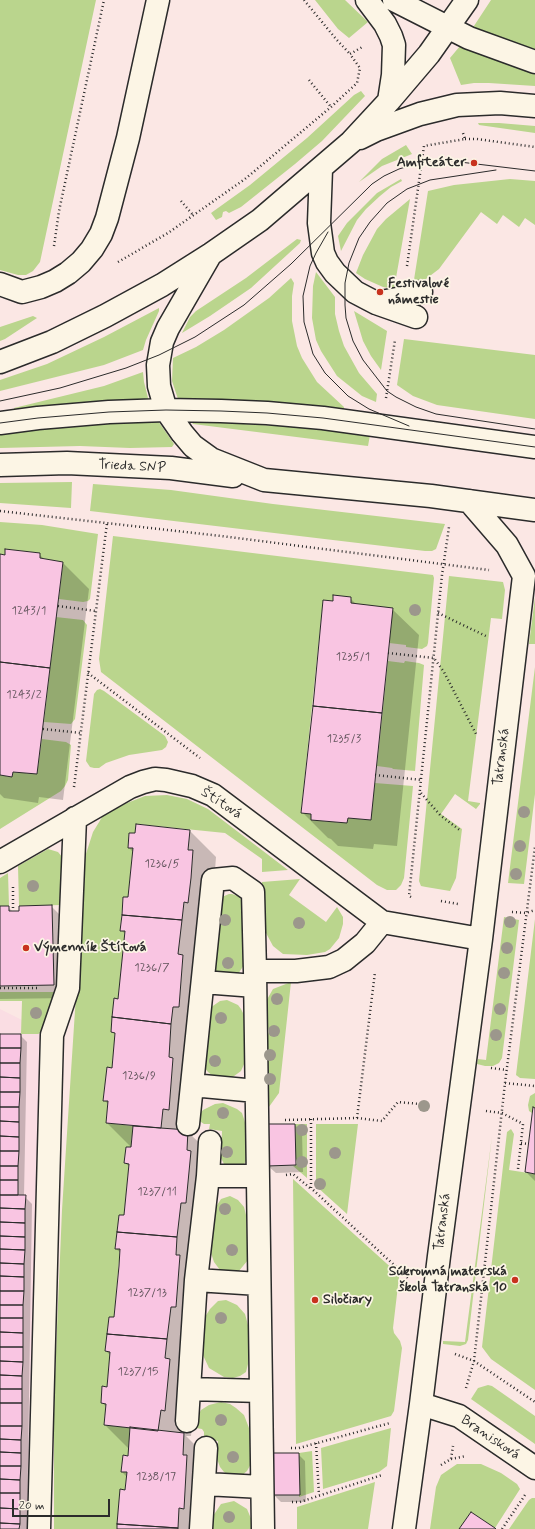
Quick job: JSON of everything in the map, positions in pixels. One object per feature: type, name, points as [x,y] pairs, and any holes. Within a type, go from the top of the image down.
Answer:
[{"type":"street","points":[[0,284],[22,292],[41,287],[68,273],[81,262],[92,249],[101,234],[108,218],[128,138],[158,0]]},
{"type":"street","points":[[367,0],[385,24],[394,45],[393,75],[389,101]]},
{"type":"street","points":[[394,0],[468,38],[535,62]]},
{"type":"street","points":[[0,362],[52,342],[105,316],[162,285],[211,254],[260,220],[351,142],[389,101],[429,54],[467,0]]},
{"type":"street","points":[[351,142],[376,130],[457,105],[500,103],[535,106]]},
{"type":"street","points":[[321,169],[319,223],[323,253],[327,262],[335,273],[355,292],[376,303],[416,317]]},
{"type":"street","points":[[211,254],[168,328],[162,342],[158,360],[158,378],[166,410],[193,446],[211,459],[264,480],[431,496],[535,510]]},
{"type":"street","points":[[376,303],[402,298],[421,292]]},
{"type":"street","points":[[0,423],[75,414],[166,410],[296,415],[535,448]]},
{"type":"street","name":"Trieda SNP","points":[[0,465],[67,464],[171,468],[264,480]]},
{"type":"street","name":"Tatranská","points":[[404,1529],[530,572],[469,501]]},
{"type":"street","name":"Štítová","points":[[0,862],[130,787],[155,779],[166,780],[192,786],[213,795],[382,922]]},
{"type":"street","points":[[39,1529],[52,1035],[68,988],[75,818]]},
{"type":"street","points":[[188,1124],[213,880],[233,878],[253,892],[263,1529]]},
{"type":"street","points":[[203,982],[255,979],[296,971],[329,967],[344,960],[365,943],[382,922],[481,939]]},
{"type":"street","points":[[192,1085],[256,1091]]},
{"type":"street","points":[[188,1421],[196,1280],[208,1176],[210,1142]]},
{"type":"street","points":[[208,1176],[257,1176]]},
{"type":"street","points":[[196,1280],[259,1284]]},
{"type":"street","points":[[189,1389],[261,1391]]},
{"type":"street","name":"Branisková","points":[[421,1404],[458,1416],[535,1468]]},
{"type":"street","points":[[201,1529],[206,1448]]},
{"type":"street","points":[[204,1484],[262,1495]]},
{"type":"path","points":[[49,283],[59,211],[104,0]]},
{"type":"path","points":[[304,0],[350,54]]},
{"type":"path","points":[[308,80],[331,107]]},
{"type":"path","points":[[465,139],[477,138],[535,146]]},
{"type":"path","points":[[181,201],[193,215]]},
{"type":"path","points":[[0,511],[443,564],[409,896]]},
{"type":"path","points":[[75,818],[74,788],[108,523]]},
{"type":"path","points":[[58,606],[96,611]]},
{"type":"path","points":[[438,613],[489,637]]},
{"type":"path","points":[[388,653],[434,658],[444,672],[476,735]]},
{"type":"path","points":[[88,673],[201,758]]},
{"type":"path","points":[[43,729],[81,733]]},
{"type":"path","points":[[376,775],[422,780]]},
{"type":"path","points":[[420,792],[440,815],[461,831]]},
{"type":"path","points":[[458,1416],[474,1361],[505,1083],[535,847]]},
{"type":"path","points":[[526,913],[535,910]]},
{"type":"path","points":[[357,1118],[375,970]]},
{"type":"path","points":[[0,988],[44,988]]},
{"type":"path","points":[[505,1083],[535,1086]]},
{"type":"path","points":[[256,1120],[357,1118],[382,1121],[398,1102],[436,1106]]},
{"type":"path","points":[[502,1113],[523,1124],[518,1169]]},
{"type":"path","points":[[311,1119],[310,1188],[412,1282]]},
{"type":"path","points":[[521,1143],[528,1144]]},
{"type":"path","points":[[474,1361],[535,1402]]},
{"type":"path","points":[[262,1449],[299,1448],[396,1421]]},
{"type":"path","points":[[316,1444],[319,1496]]},
{"type":"path","points":[[262,1495],[300,1502],[390,1472],[412,1472]]},
{"type":"path","points":[[502,1529],[527,1492]]},
{"type":"shaded area","points":[[0,1009],[52,1035],[39,1529],[0,1529]]},
{"type":"green space","points":[[0,0],[96,0],[40,262],[33,271],[26,275],[18,275],[0,270]]},
{"type":"green space","points":[[315,0],[345,0],[368,22],[349,38],[338,29]]},
{"type":"green space","points":[[491,0],[535,0],[535,51],[472,29]]},
{"type":"green space","points":[[460,46],[535,73],[535,86],[489,83],[461,85],[450,58]]},
{"type":"green space","points":[[361,91],[365,96],[322,141],[241,207],[229,213],[226,211],[223,212],[222,217],[216,220],[211,213],[250,185],[307,138],[354,95]]},
{"type":"green space","points":[[478,123],[535,126],[535,133],[479,125]]},
{"type":"green space","points":[[406,145],[412,154],[382,166],[359,182],[382,159]]},
{"type":"green space","points":[[401,179],[402,181],[391,187],[366,209],[357,220],[341,251],[338,236],[347,223],[377,193]]},
{"type":"green space","points":[[510,179],[535,181],[535,225],[525,218],[519,227],[503,215],[497,224],[481,212],[439,269],[422,282],[413,286],[428,191],[454,185]]},
{"type":"green space","points":[[410,199],[394,289],[383,287],[356,273],[363,255],[377,229],[386,219]]},
{"type":"green space","points":[[297,239],[301,240],[300,243],[251,288],[182,333],[190,317],[196,311],[246,278]]},
{"type":"green space","points":[[316,272],[335,297],[335,314],[344,346],[359,373],[377,394],[376,402],[362,396],[337,376],[321,351],[316,340],[312,318],[313,286]]},
{"type":"green space","points":[[291,278],[294,283],[292,296],[292,321],[297,346],[302,358],[317,382],[344,407],[344,411],[179,402],[172,381],[173,358],[196,347],[224,330],[269,298]]},
{"type":"green space","points":[[159,308],[143,350],[104,365],[0,391],[0,380],[47,364],[104,337]]},
{"type":"green space","points":[[354,311],[387,331],[381,370],[363,341]]},
{"type":"green space","points":[[33,316],[37,318],[0,341],[0,327]]},
{"type":"green space","points":[[404,339],[535,355],[535,419],[437,405],[413,396],[397,385]]},
{"type":"green space","points":[[143,372],[149,402],[15,412],[14,408],[104,386]]},
{"type":"green space","points":[[158,421],[174,444],[172,447],[130,448],[80,446],[0,448],[0,434],[5,433],[89,423]]},
{"type":"green space","points":[[191,421],[296,427],[370,435],[368,446],[193,424]]},
{"type":"green space","points":[[72,482],[71,508],[0,503],[0,483]]},
{"type":"green space","points":[[93,484],[171,490],[273,504],[445,524],[436,549],[432,551],[425,551],[90,511]]},
{"type":"green space","points":[[0,522],[42,525],[98,534],[90,599],[83,602],[59,599],[63,562],[40,558],[39,553],[6,549],[5,555],[0,554]]},
{"type":"green space","points":[[113,536],[433,575],[434,578],[428,643],[427,646],[422,649],[389,643],[351,603],[333,595],[333,601],[323,601],[301,812],[311,814],[311,820],[347,823],[348,818],[370,820],[375,783],[413,786],[404,878],[401,885],[396,890],[387,890],[377,885],[101,672],[99,659]]},
{"type":"green space","points":[[449,576],[503,582],[505,590],[502,619],[491,618],[468,801],[480,804],[476,809],[455,794],[441,814],[462,829],[456,878],[450,891],[421,886],[419,881]]},
{"type":"green space","points":[[535,597],[535,644],[529,644]]},
{"type":"green space","points":[[56,617],[83,620],[87,625],[75,719],[71,724],[44,722]]},
{"type":"green space","points":[[388,661],[404,663],[405,661],[424,665],[415,771],[377,766]]},
{"type":"green space","points":[[535,667],[535,794],[524,884],[508,883]]},
{"type":"green space","points":[[100,689],[165,736],[168,742],[166,747],[162,750],[129,755],[106,763],[99,768],[90,767],[86,761],[94,694]]},
{"type":"green space","points":[[42,739],[66,742],[71,745],[68,780],[61,791],[0,829],[0,775],[12,777],[13,772],[37,774]]},
{"type":"green space","points":[[167,795],[187,799],[208,809],[288,870],[262,872],[262,859],[225,833],[136,824],[135,833],[129,833],[128,848],[133,848],[128,897],[123,898],[120,931],[125,931],[118,999],[114,999],[111,1031],[115,1033],[112,1068],[107,1068],[103,1100],[108,1101],[106,1123],[133,1126],[131,1147],[126,1147],[124,1163],[129,1164],[124,1215],[119,1215],[115,1249],[120,1249],[114,1317],[109,1317],[105,1351],[110,1352],[107,1387],[102,1386],[101,1403],[106,1404],[104,1425],[130,1427],[128,1456],[123,1455],[121,1472],[127,1472],[125,1490],[120,1490],[117,1529],[54,1529],[54,1399],[62,1210],[85,857],[93,832],[104,814],[145,796]]},
{"type":"green space","points":[[48,849],[58,852],[63,858],[62,905],[19,906],[18,866]]},
{"type":"green space","points":[[8,873],[9,906],[0,906],[0,878]]},
{"type":"green space","points":[[300,879],[289,895],[326,922],[337,907],[343,917],[343,924],[339,938],[330,949],[325,952],[307,955],[283,954],[273,946],[266,933],[263,915],[262,882]]},
{"type":"green space","points":[[229,894],[240,897],[242,904],[244,965],[238,974],[220,974],[216,972],[213,966],[220,899]]},
{"type":"green space","points":[[504,917],[519,920],[502,1058],[499,1063],[493,1066],[485,1066],[477,1064],[478,1059],[486,1060]]},
{"type":"green space","points":[[535,919],[535,1079],[520,1078],[516,1075]]},
{"type":"green space","points":[[291,982],[279,1093],[266,1111],[265,1003],[273,989]]},
{"type":"green space","points":[[0,992],[56,992],[50,1029],[38,1034],[21,1034],[22,1001],[0,1001]]},
{"type":"green space","points":[[227,1000],[238,1005],[245,1017],[245,1062],[241,1071],[230,1079],[214,1077],[204,1067],[210,1008],[220,1001]]},
{"type":"green space","points":[[535,1093],[535,1108],[533,1108],[532,1113],[529,1111],[528,1105],[530,1096]]},
{"type":"green space","points":[[223,1103],[237,1109],[242,1113],[244,1119],[246,1126],[247,1159],[242,1168],[225,1166],[221,1158],[222,1131],[209,1129],[210,1124],[204,1124],[198,1120],[198,1116],[203,1110],[215,1104]]},
{"type":"green space","points":[[295,1124],[307,1124],[307,1178],[293,1166],[296,1165]]},
{"type":"green space","points":[[316,1124],[358,1124],[347,1214],[316,1186]]},
{"type":"green space","name":"Súkromná materská škola Tatranská 10","points":[[511,1129],[514,1134],[509,1170],[535,1174],[535,1390],[491,1359],[482,1347],[507,1132]]},
{"type":"green space","points":[[492,1136],[468,1340],[466,1344],[460,1346],[443,1344],[443,1341],[465,1342]]},
{"type":"green space","points":[[293,1179],[396,1272],[399,1277],[393,1328],[402,1348],[394,1411],[391,1416],[296,1444]]},
{"type":"green space","points":[[230,1196],[238,1200],[244,1207],[246,1215],[248,1260],[238,1272],[230,1274],[220,1270],[214,1262],[211,1253],[214,1210],[221,1199]]},
{"type":"green space","points":[[226,1300],[237,1305],[245,1314],[248,1325],[248,1364],[246,1372],[233,1378],[224,1377],[209,1368],[202,1353],[203,1320],[210,1309],[218,1301]]},
{"type":"green space","points":[[488,1385],[492,1386],[535,1416],[535,1444],[471,1399],[478,1388]]},
{"type":"green space","points":[[221,1402],[230,1404],[244,1415],[249,1428],[252,1462],[247,1471],[240,1477],[230,1476],[224,1472],[217,1459],[218,1441],[204,1440],[204,1432],[202,1429],[196,1428],[195,1422],[201,1410],[209,1405]]},
{"type":"green space","points":[[391,1428],[387,1466],[379,1472],[323,1489],[321,1448]]},
{"type":"green space","points":[[312,1451],[314,1492],[299,1497],[299,1453]]},
{"type":"green space","points":[[457,1464],[481,1464],[501,1473],[517,1484],[520,1489],[495,1528],[471,1512],[459,1529],[430,1529],[436,1487],[441,1475]]},
{"type":"green space","points":[[375,1482],[368,1529],[297,1529],[297,1507]]},
{"type":"green space","points":[[535,1498],[535,1529],[509,1529],[529,1500]]},
{"type":"green space","points":[[234,1501],[247,1509],[252,1521],[252,1529],[212,1529],[213,1516],[221,1504]]},
{"type":"building","points":[[5,549],[40,553],[40,558],[63,562],[50,668],[0,662],[0,554],[5,555]]},
{"type":"building","points":[[333,595],[351,597],[351,603],[393,608],[382,713],[313,706],[323,600],[333,601]]},
{"type":"building","points":[[0,662],[50,668],[37,774],[13,772],[12,777],[0,775]]},
{"type":"building","points":[[313,706],[382,713],[371,820],[348,818],[347,823],[311,820],[311,814],[301,813]]},
{"type":"building","points":[[136,824],[190,830],[188,850],[193,850],[191,878],[188,903],[184,902],[182,920],[122,915],[123,897],[128,897],[133,848],[128,848],[129,833],[135,833]]},
{"type":"building","name":"Výmenník Štítová","points":[[52,905],[54,985],[0,986],[0,906],[9,906],[9,911],[19,911],[19,906]]},
{"type":"building","points":[[122,915],[182,920],[178,954],[183,955],[179,1007],[173,1007],[171,1024],[112,1017],[114,998],[118,999],[125,931],[120,931]]},
{"type":"building","points":[[112,1017],[171,1024],[169,1057],[173,1058],[169,1110],[163,1109],[161,1128],[106,1123],[108,1101],[103,1101],[107,1067],[112,1068],[115,1033],[111,1032]]},
{"type":"building","points":[[0,1034],[21,1034],[21,1048],[0,1048]]},
{"type":"building","points":[[0,1048],[21,1048],[20,1063],[0,1063]]},
{"type":"building","points":[[0,1063],[20,1063],[20,1078],[0,1077]]},
{"type":"building","points":[[0,1077],[20,1078],[20,1092],[0,1092]]},
{"type":"building","points":[[0,1092],[20,1092],[19,1107],[0,1107]]},
{"type":"building","points":[[0,1107],[19,1107],[19,1122],[0,1121]]},
{"type":"building","points":[[533,1107],[535,1108],[535,1174],[525,1172]]},
{"type":"building","points":[[0,1121],[19,1122],[19,1137],[0,1136]]},
{"type":"building","points":[[266,1124],[295,1124],[296,1165],[267,1166]]},
{"type":"building","points":[[133,1126],[188,1130],[187,1150],[191,1151],[186,1203],[181,1203],[177,1237],[117,1232],[119,1215],[124,1215],[129,1164],[124,1163],[126,1147],[131,1147]]},
{"type":"building","points":[[0,1136],[19,1137],[19,1151],[0,1151]]},
{"type":"building","points":[[0,1151],[19,1151],[18,1166],[0,1166]]},
{"type":"building","points":[[0,1166],[18,1166],[18,1180],[0,1180]]},
{"type":"building","points":[[0,1180],[18,1180],[18,1195],[0,1195]]},
{"type":"building","points":[[0,1195],[26,1195],[25,1209],[0,1208]]},
{"type":"building","points":[[0,1208],[25,1209],[25,1223],[0,1222]]},
{"type":"building","points":[[0,1222],[25,1223],[25,1237],[0,1236]]},
{"type":"building","points":[[117,1232],[177,1237],[176,1255],[180,1255],[176,1307],[171,1307],[167,1339],[107,1334],[109,1317],[114,1317],[119,1266],[120,1249],[115,1249]]},
{"type":"building","points":[[0,1236],[25,1237],[25,1250],[0,1249]]},
{"type":"building","points":[[0,1249],[25,1250],[24,1264],[0,1263]]},
{"type":"building","points":[[0,1263],[24,1264],[24,1277],[0,1276]]},
{"type":"building","points":[[0,1276],[24,1277],[24,1291],[0,1291]]},
{"type":"building","points":[[0,1291],[24,1291],[23,1305],[0,1305]]},
{"type":"building","points":[[0,1305],[23,1305],[23,1318],[0,1318]]},
{"type":"building","points":[[0,1318],[23,1318],[23,1333],[0,1332]]},
{"type":"building","points":[[0,1332],[23,1333],[23,1347],[0,1347]]},
{"type":"building","points":[[107,1334],[167,1339],[165,1358],[170,1359],[165,1411],[161,1410],[158,1431],[104,1425],[106,1404],[101,1403],[102,1386],[107,1387],[110,1352],[105,1351]]},
{"type":"building","points":[[0,1347],[23,1347],[23,1362],[0,1361]]},
{"type":"building","points":[[0,1361],[23,1362],[22,1376],[0,1375]]},
{"type":"building","points":[[0,1375],[22,1376],[22,1389],[0,1389]]},
{"type":"building","points":[[0,1389],[22,1389],[22,1403],[0,1403]]},
{"type":"building","points":[[0,1403],[22,1403],[22,1426],[0,1426]]},
{"type":"building","points":[[0,1426],[22,1426],[21,1440],[0,1439]]},
{"type":"building","points":[[130,1427],[184,1433],[183,1455],[187,1455],[184,1509],[179,1508],[178,1528],[117,1524],[120,1489],[125,1490],[127,1472],[121,1472],[123,1455],[128,1456]]},
{"type":"building","points":[[0,1439],[21,1440],[21,1453],[0,1452]]},
{"type":"building","points":[[0,1452],[21,1453],[21,1466],[0,1466]]},
{"type":"building","points":[[272,1453],[299,1453],[300,1495],[273,1495]]},
{"type":"building","points":[[0,1466],[21,1466],[20,1480],[0,1479]]},
{"type":"building","points":[[0,1479],[20,1480],[20,1493],[0,1493]]},
{"type":"building","points":[[0,1493],[20,1493],[20,1509],[0,1508]]},
{"type":"building","points":[[0,1508],[20,1509],[20,1524],[0,1523]]},
{"type":"building","points":[[471,1512],[495,1528],[496,1529],[459,1529]]},
{"type":"building","points":[[0,1523],[20,1524],[19,1529],[0,1529]]},
{"type":"building","points":[[117,1524],[178,1528],[178,1529],[117,1529]]},
{"type":"tram line","points":[[0,401],[60,388],[126,368],[159,355],[195,337],[244,305],[291,264],[372,184],[399,169],[422,162],[443,160],[535,171]]},
{"type":"tram line","points":[[496,170],[430,180],[407,189],[387,203],[370,222],[359,238],[349,263],[345,283],[346,318],[353,341],[363,360],[387,391],[396,397],[416,407],[436,414],[535,429]]},
{"type":"tram line","points":[[328,232],[310,266],[303,296],[304,322],[313,354],[325,373],[348,396],[369,409],[409,426]]},
{"type":"tram line","points":[[0,423],[109,412],[166,410],[267,413],[323,418],[535,447]]},
{"type":"place","name":"Amfiteáter","points":[[474,163]]},
{"type":"place","name":"Festivalové námestie","points":[[380,292]]},
{"type":"place","name":"Výmenník Štítová","points":[[26,948]]},
{"type":"place","name":"Súkromná materská škola Tatranská 10","points":[[515,1280]]},
{"type":"place","name":"Siločiary","points":[[315,1300]]}]
